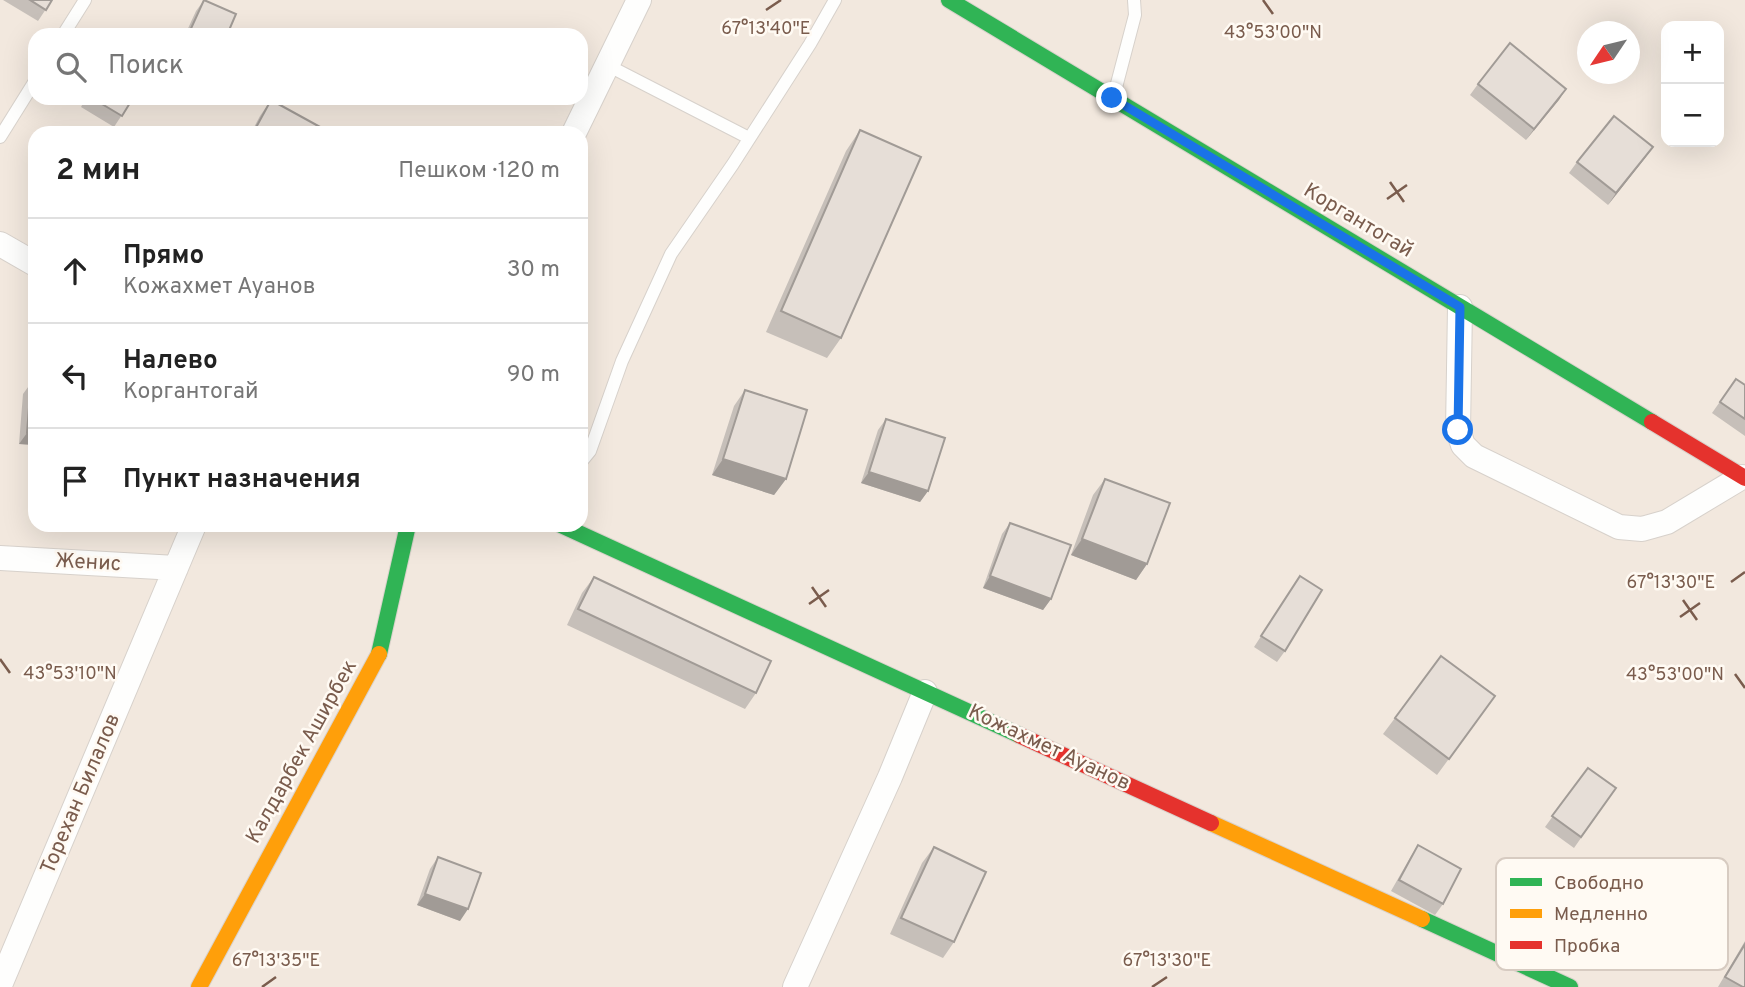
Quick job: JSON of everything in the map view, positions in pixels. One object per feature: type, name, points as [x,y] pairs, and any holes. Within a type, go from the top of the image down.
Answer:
[{"type":"street","points":[[588,104],[639,0]]},
{"type":"street","name":"Коргантогай","points":[[949,0],[1744,477]]},
{"type":"street","points":[[577,126],[588,105]]},
{"type":"street","points":[[0,244],[28,260]]},
{"type":"street","points":[[1460,307],[1458,430],[1463,445],[1474,456],[1619,527],[1642,529],[1667,522],[1744,477]]},
{"type":"street","name":"Торехан Билалов","points":[[0,985],[191,532]]},
{"type":"street","name":"Калдарбек Аширбек","points":[[199,987],[379,655],[406,532]]},
{"type":"street","name":"Кожахмет Ауанов","points":[[576,532],[925,692],[1496,962]]},
{"type":"street","name":"Женис","points":[[0,558],[176,568]]},
{"type":"street","points":[[795,987],[890,777],[925,692]]},
{"type":"street","name":"Кожахмет Ауанов","points":[[1513,970],[1532,979],[1570,987]]},
{"type":"lane","points":[[68,28],[85,0]]},
{"type":"lane","points":[[588,453],[622,361],[671,254],[750,138],[835,0]]},
{"type":"lane","points":[[1112,98],[1135,15],[1134,0]]},
{"type":"lane","points":[[607,65],[750,138]]},
{"type":"lane","points":[[0,137],[28,92]]},
{"type":"shaded area","points":[[0,0],[1745,0],[1745,987],[0,987]]},
{"type":"building","points":[[30,0],[52,0],[46,10]]},
{"type":"building","points":[[204,0],[236,14],[230,28],[191,28]]},
{"type":"building","points":[[1510,43],[1566,89],[1534,129],[1478,84]]},
{"type":"building","points":[[104,105],[129,105],[122,116]]},
{"type":"building","points":[[268,105],[280,105],[318,126],[257,126]]},
{"type":"building","points":[[1614,116],[1653,147],[1616,193],[1577,162]]},
{"type":"building","points":[[860,130],[921,157],[841,338],[781,311]]},
{"type":"building","points":[[1736,379],[1745,385],[1745,419],[1720,402]]},
{"type":"building","points":[[745,390],[807,410],[786,479],[723,459]]},
{"type":"building","points":[[886,419],[945,438],[928,491],[869,472]]},
{"type":"building","points":[[1105,479],[1170,503],[1147,564],[1082,539]]},
{"type":"building","points":[[1010,523],[1071,545],[1051,599],[990,576]]},
{"type":"building","points":[[1300,576],[1322,590],[1285,651],[1261,636]]},
{"type":"building","points":[[594,577],[771,661],[756,693],[578,609]]},
{"type":"building","points":[[1441,656],[1495,696],[1449,759],[1395,718]]},
{"type":"building","points":[[1588,768],[1616,788],[1581,837],[1552,816]]},
{"type":"building","points":[[1418,845],[1461,869],[1443,904],[1399,880]]},
{"type":"building","points":[[934,847],[986,872],[954,942],[901,918]]},
{"type":"building","points":[[438,857],[481,873],[468,909],[425,894]]},
{"type":"building","points":[[1745,944],[1745,987],[1743,987],[1725,977]]},
{"type":"traffic: fast","points":[[949,0],[1652,422]]},
{"type":"traffic: fast","points":[[379,654],[406,532]]},
{"type":"traffic: fast","points":[[576,532],[1019,735]]},
{"type":"traffic: fast","points":[[1422,919],[1496,953]]},
{"type":"traffic: fast","points":[[1533,970],[1570,987]]},
{"type":"traffic: slow","points":[[199,987],[379,654]]},
{"type":"traffic: slow","points":[[1211,823],[1422,919]]},
{"type":"traffic: jam","points":[[1652,422],[1745,478]]},
{"type":"traffic: jam","points":[[1019,735],[1211,823]]},
{"type":"route","points":[[1112,98],[1460,307],[1458,430]]}]
